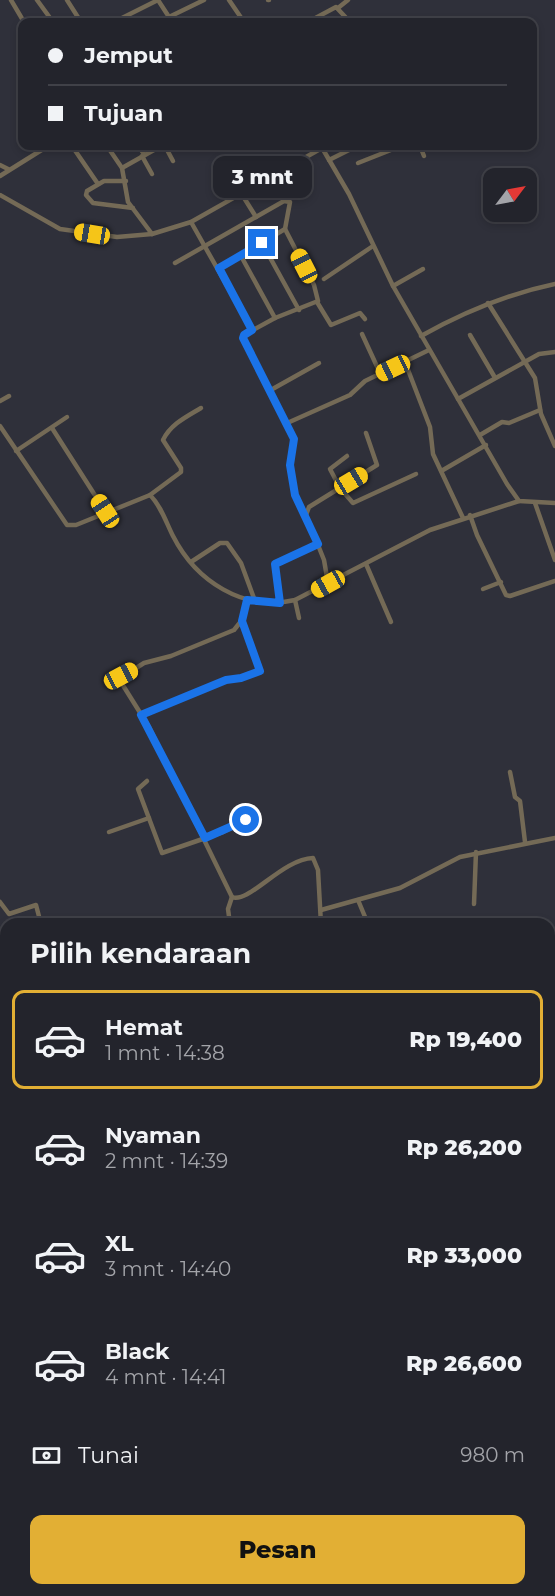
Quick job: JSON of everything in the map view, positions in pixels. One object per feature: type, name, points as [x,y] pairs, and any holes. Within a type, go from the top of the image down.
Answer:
[{"type":"street","points":[[11,0],[22,18]]},
{"type":"street","points":[[38,0],[50,18]]},
{"type":"street","points":[[67,0],[78,18]]},
{"type":"street","points":[[122,18],[158,0],[169,17],[204,0]]},
{"type":"street","points":[[229,0],[241,18]]},
{"type":"street","points":[[317,18],[338,8],[348,0]]},
{"type":"street","points":[[338,8],[347,18]]},
{"type":"street","points":[[0,176],[41,150]]},
{"type":"street","points":[[75,150],[98,184]]},
{"type":"street","points":[[110,150],[122,168],[126,181],[127,199],[152,234]]},
{"type":"street","points":[[140,150],[152,174]]},
{"type":"street","points":[[122,168],[154,150]]},
{"type":"street","points":[[166,150],[173,161]]},
{"type":"street","points":[[0,195],[60,229],[117,237],[152,234],[191,222],[317,150]]},
{"type":"street","points":[[324,150],[349,194],[393,286],[519,501]]},
{"type":"street","points":[[329,160],[349,150]]},
{"type":"street","points":[[358,163],[391,150]]},
{"type":"street","points":[[422,150],[424,156]]},
{"type":"street","points":[[0,165],[8,169]]},
{"type":"street","points":[[126,181],[107,180],[86,192],[92,202],[133,208]]},
{"type":"street","points":[[241,193],[256,217]]},
{"type":"street","points":[[175,263],[288,200],[285,229],[314,285],[317,303],[331,325],[360,314],[365,319]]},
{"type":"street","points":[[191,222],[252,330]]},
{"type":"street","points":[[219,268],[285,229]]},
{"type":"street","points":[[262,243],[299,310]]},
{"type":"street","points":[[324,279],[373,246]]},
{"type":"street","points":[[241,256],[275,318]]},
{"type":"street","points":[[393,286],[423,269]]},
{"type":"street","points":[[421,336],[466,311],[526,290],[555,284]]},
{"type":"street","points":[[317,303],[275,318],[252,330],[243,338],[294,439],[290,465],[295,495],[318,544],[328,584]]},
{"type":"street","points":[[488,303],[536,381],[540,410],[555,446]]},
{"type":"street","points":[[362,334],[380,373]]},
{"type":"street","points":[[470,335],[494,376]]},
{"type":"street","points":[[285,424],[350,395],[365,381],[429,350]]},
{"type":"street","points":[[458,399],[494,376],[545,351],[555,352]]},
{"type":"street","points":[[405,362],[430,427],[433,454],[463,518]]},
{"type":"street","points":[[269,391],[319,363]]},
{"type":"street","points":[[0,401],[9,396]]},
{"type":"street","points":[[0,426],[67,525],[76,525],[105,511],[150,495],[180,472],[181,468],[163,440],[170,428],[201,408]]},
{"type":"street","points":[[480,435],[501,422],[509,423],[540,410]]},
{"type":"street","points":[[16,451],[67,417]]},
{"type":"street","points":[[52,428],[105,511]]},
{"type":"street","points":[[306,515],[309,507],[377,465],[366,433]]},
{"type":"street","points":[[442,470],[486,445]]},
{"type":"street","points":[[347,456],[330,469],[340,488],[353,503],[416,474]]},
{"type":"street","points":[[150,495],[191,562],[209,582],[247,600],[280,603],[295,600],[430,530],[470,515],[519,501],[555,503]]},
{"type":"street","points":[[535,503],[555,560]]},
{"type":"street","points":[[470,515],[477,536],[506,595],[510,596],[555,581]]},
{"type":"street","points":[[191,562],[220,543],[227,543],[241,563],[255,601]]},
{"type":"street","points":[[280,603],[275,564],[318,544]]},
{"type":"street","points":[[366,564],[391,622]]},
{"type":"street","points":[[483,589],[501,582]]},
{"type":"street","points":[[229,918],[228,909],[232,897],[205,838],[141,715],[119,682],[121,676],[144,663],[234,630],[242,621],[247,600]]},
{"type":"street","points":[[295,600],[299,618]]},
{"type":"street","points":[[141,715],[226,680],[241,678],[260,671],[242,621]]},
{"type":"street","points":[[510,772],[515,796],[520,801],[525,842]]},
{"type":"street","points":[[147,782],[138,789],[162,852],[205,838],[246,820]]},
{"type":"street","points":[[109,832],[149,818]]},
{"type":"street","points":[[321,910],[400,888],[450,861],[476,852],[555,838]]},
{"type":"street","points":[[474,904],[476,852]]},
{"type":"street","points":[[232,897],[246,897],[291,863],[313,858],[318,870],[321,918]]},
{"type":"street","points":[[358,900],[366,918]]},
{"type":"street","points":[[0,902],[9,914],[36,905],[39,918]]},
{"type":"route","points":[[246,820],[205,838],[182,789],[141,715],[226,680],[241,678],[260,671],[242,621],[247,600],[280,603],[275,564],[318,544],[295,495],[290,471],[294,439],[243,338],[252,330],[219,268],[262,243]]}]
